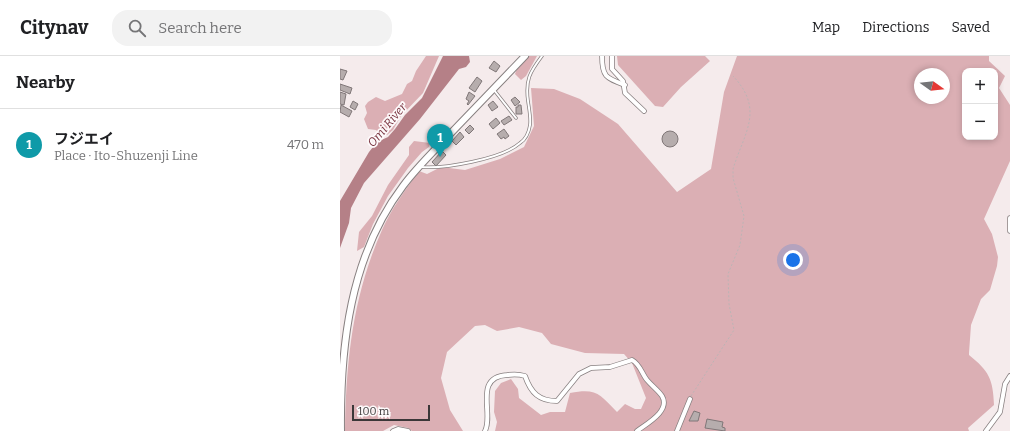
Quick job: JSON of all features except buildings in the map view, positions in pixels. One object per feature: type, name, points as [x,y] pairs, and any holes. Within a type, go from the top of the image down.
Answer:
[{"type":"main road","points":[[341,431],[340,387],[344,337],[353,294],[370,245],[381,220],[402,187],[419,167],[525,56]]},
{"type":"street","points":[[602,56],[603,72],[605,75],[610,80],[625,85]]},
{"type":"street","points":[[612,56],[612,69],[620,76],[625,85],[625,92],[628,97],[644,111]]},
{"type":"street","points":[[1010,218],[1010,231]]},
{"type":"street","points":[[485,431],[488,425],[485,400],[486,393],[490,383],[497,377],[520,374],[525,376],[531,391],[541,399],[557,401],[579,374],[591,368],[610,367],[632,360],[636,362],[645,377],[663,398],[664,407],[637,431]]},
{"type":"street","points":[[986,431],[1000,412],[1005,384],[1010,376]]},
{"type":"street","points":[[677,431],[690,399]]},
{"type":"street","points":[[393,431],[398,429],[408,431]]},
{"type":"lane","points":[[419,167],[437,168],[442,165],[463,164],[499,154],[519,144],[527,134],[530,124],[527,80],[542,56]]},
{"type":"lane","points":[[493,89],[516,118]]},
{"type":"path","points":[[690,399],[734,330],[729,304],[728,274],[740,244],[744,216],[733,178],[733,169],[750,122],[751,110],[746,91],[733,76]]},
{"type":"shaded area","points":[[426,56],[439,56],[423,93],[401,116],[393,130],[387,135],[382,135],[376,130],[368,129],[364,119],[367,113],[365,106],[368,102],[376,97],[385,101],[402,94],[407,84],[412,81],[416,71]]},
{"type":"shaded area","points":[[443,56],[469,56],[470,62],[466,67],[459,69],[420,119],[364,183],[351,208],[349,223],[340,248],[340,201],[369,152],[377,142],[388,137],[405,115],[422,98]]},
{"type":"shaded area","points":[[529,56],[537,56],[526,76],[521,80],[515,74],[517,69]]},
{"type":"shaded area","points":[[617,56],[705,56],[710,61],[681,87],[663,107],[655,106],[618,65]]},
{"type":"shaded area","points":[[737,56],[989,56],[989,61],[996,68],[962,68],[962,140],[998,140],[998,69],[1005,76],[999,88],[1010,105],[1010,161],[984,219],[992,234],[998,257],[997,266],[990,290],[981,299],[971,325],[969,353],[969,355],[989,376],[994,405],[968,428],[969,431],[495,431],[497,422],[494,412],[495,391],[501,383],[511,379],[518,389],[519,398],[541,415],[550,412],[565,412],[570,393],[586,391],[597,394],[617,412],[625,404],[635,409],[641,409],[646,398],[632,363],[624,354],[585,353],[551,344],[542,333],[519,327],[497,331],[485,325],[475,326],[447,352],[441,378],[450,410],[463,431],[412,431],[408,428],[394,425],[383,431],[345,431],[347,379],[353,328],[358,303],[372,254],[390,214],[419,171],[427,174],[441,167],[465,170],[500,159],[524,147],[534,126],[531,88],[554,89],[580,99],[618,124],[677,192],[711,169],[724,92]]},
{"type":"shaded area","points":[[414,141],[430,143],[429,147],[422,152],[408,168],[388,196],[373,224],[364,247],[357,251],[359,232],[372,216],[388,185],[409,155],[409,147]]},
{"type":"place","name":"フジエイ","points":[[440,157]]},
{"type":"water label","name":"Omi River","points":[[387,125]]}]
